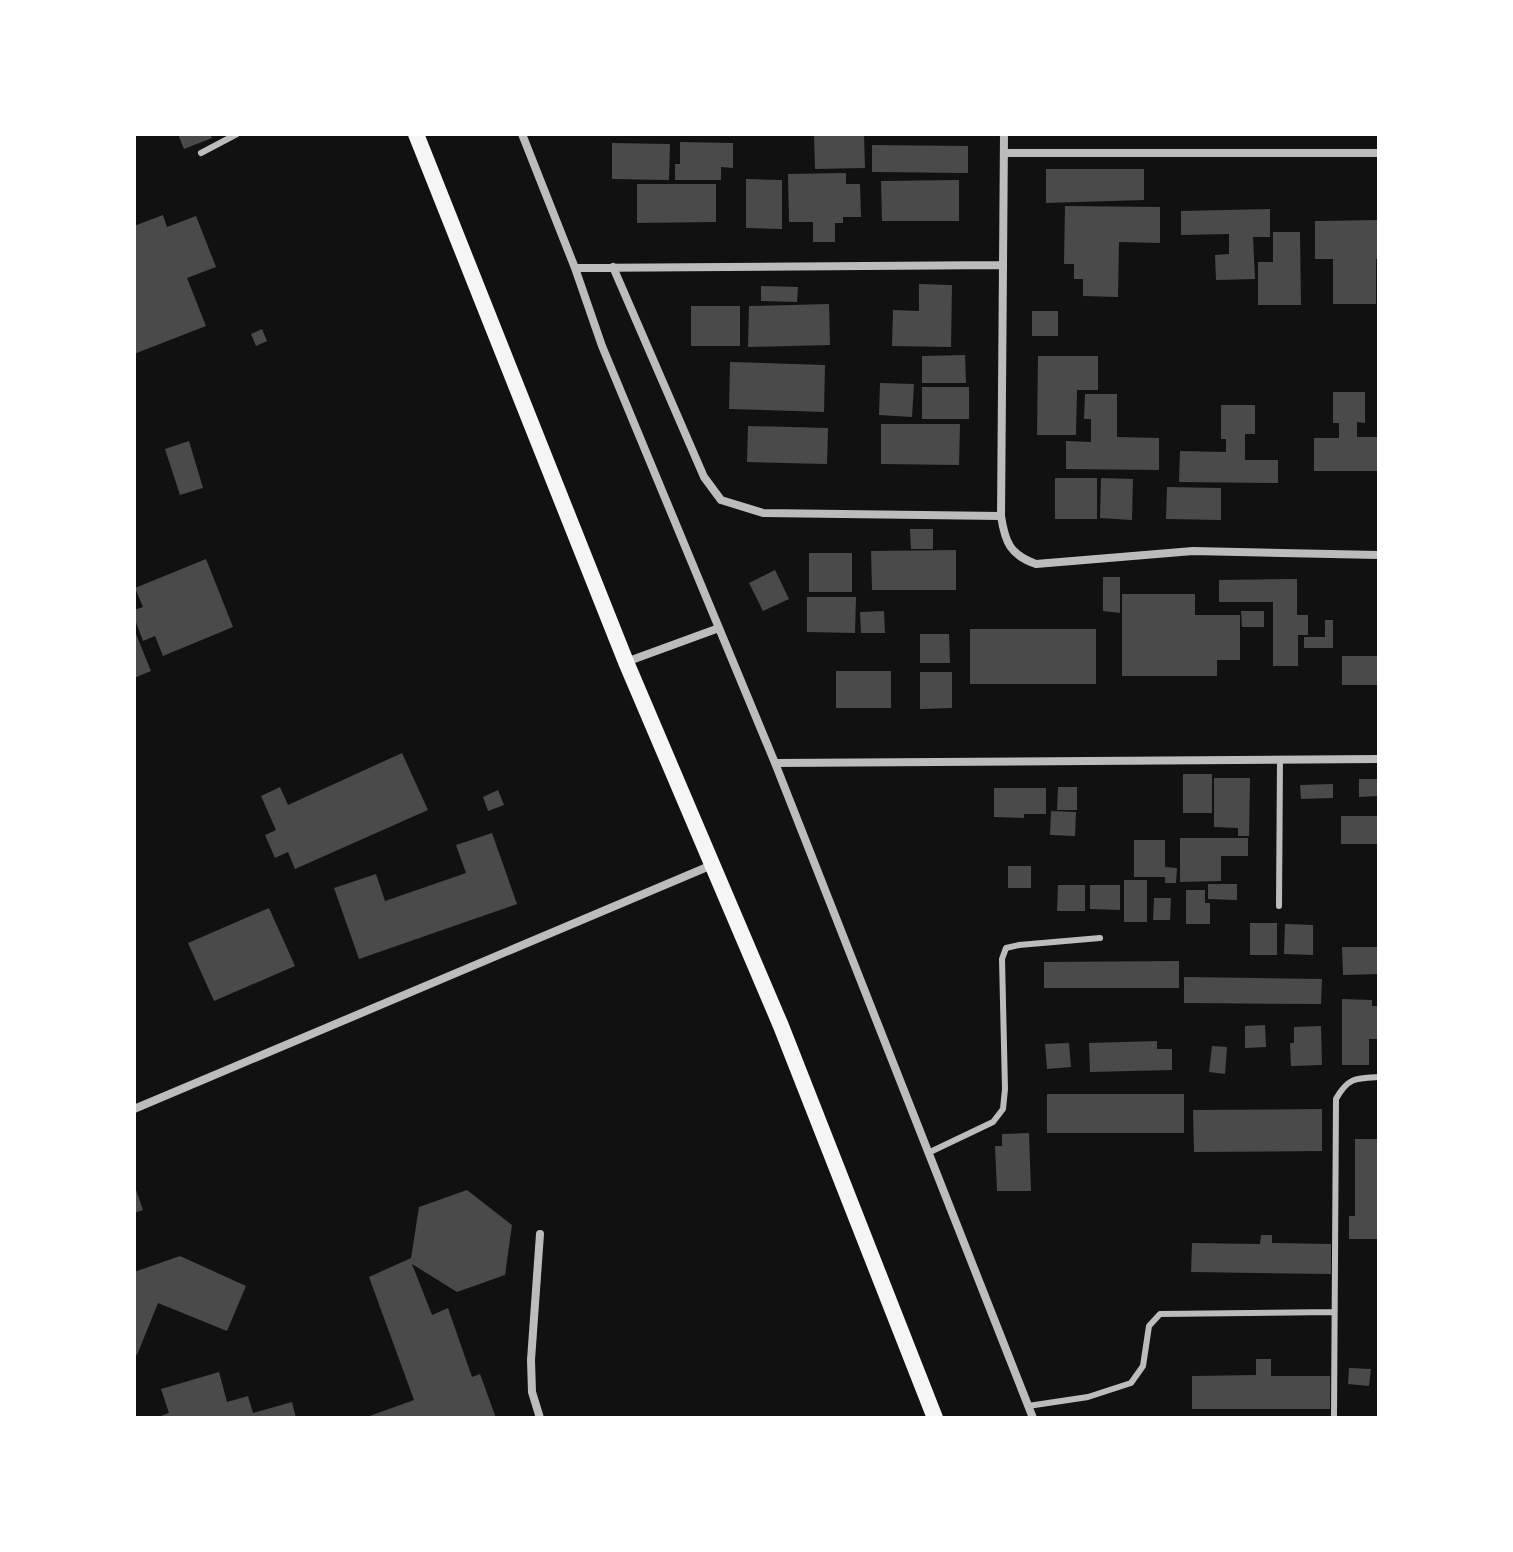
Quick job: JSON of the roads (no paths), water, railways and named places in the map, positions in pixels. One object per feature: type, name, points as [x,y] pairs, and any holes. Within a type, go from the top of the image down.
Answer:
[{"type":"main road","points":[[416,134],[626,662],[781,1026],[935,1418]]},
{"type":"street","points":[[522,134],[602,346],[775,763],[1033,1418]]},
{"type":"street","points":[[1004,134],[1001,516],[1006,541],[1013,550],[1022,559],[1036,564],[1193,551],[1379,555]]},
{"type":"street","points":[[1004,153],[1379,153]]},
{"type":"street","points":[[575,268],[1003,265]]},
{"type":"street","points":[[613,267],[704,477],[721,500],[763,513],[1001,516]]},
{"type":"street","points":[[626,662],[719,628]]},
{"type":"street","points":[[775,763],[1379,759]]},
{"type":"street","points":[[134,1109],[712,865]]},
{"type":"street","points":[[540,1234],[531,1360],[532,1392],[540,1418]]},
{"type":"lane","points":[[201,153],[237,134]]},
{"type":"lane","points":[[1279,906],[1280,759]]},
{"type":"lane","points":[[928,1153],[993,1122],[1003,1109],[1002,959],[1006,948],[1100,938]]},
{"type":"lane","points":[[1334,1418],[1336,1099],[1351,1080],[1379,1077]]},
{"type":"lane","points":[[1028,1406],[1088,1397],[1131,1383],[1143,1366],[1149,1326],[1160,1314],[1334,1312]]}]
